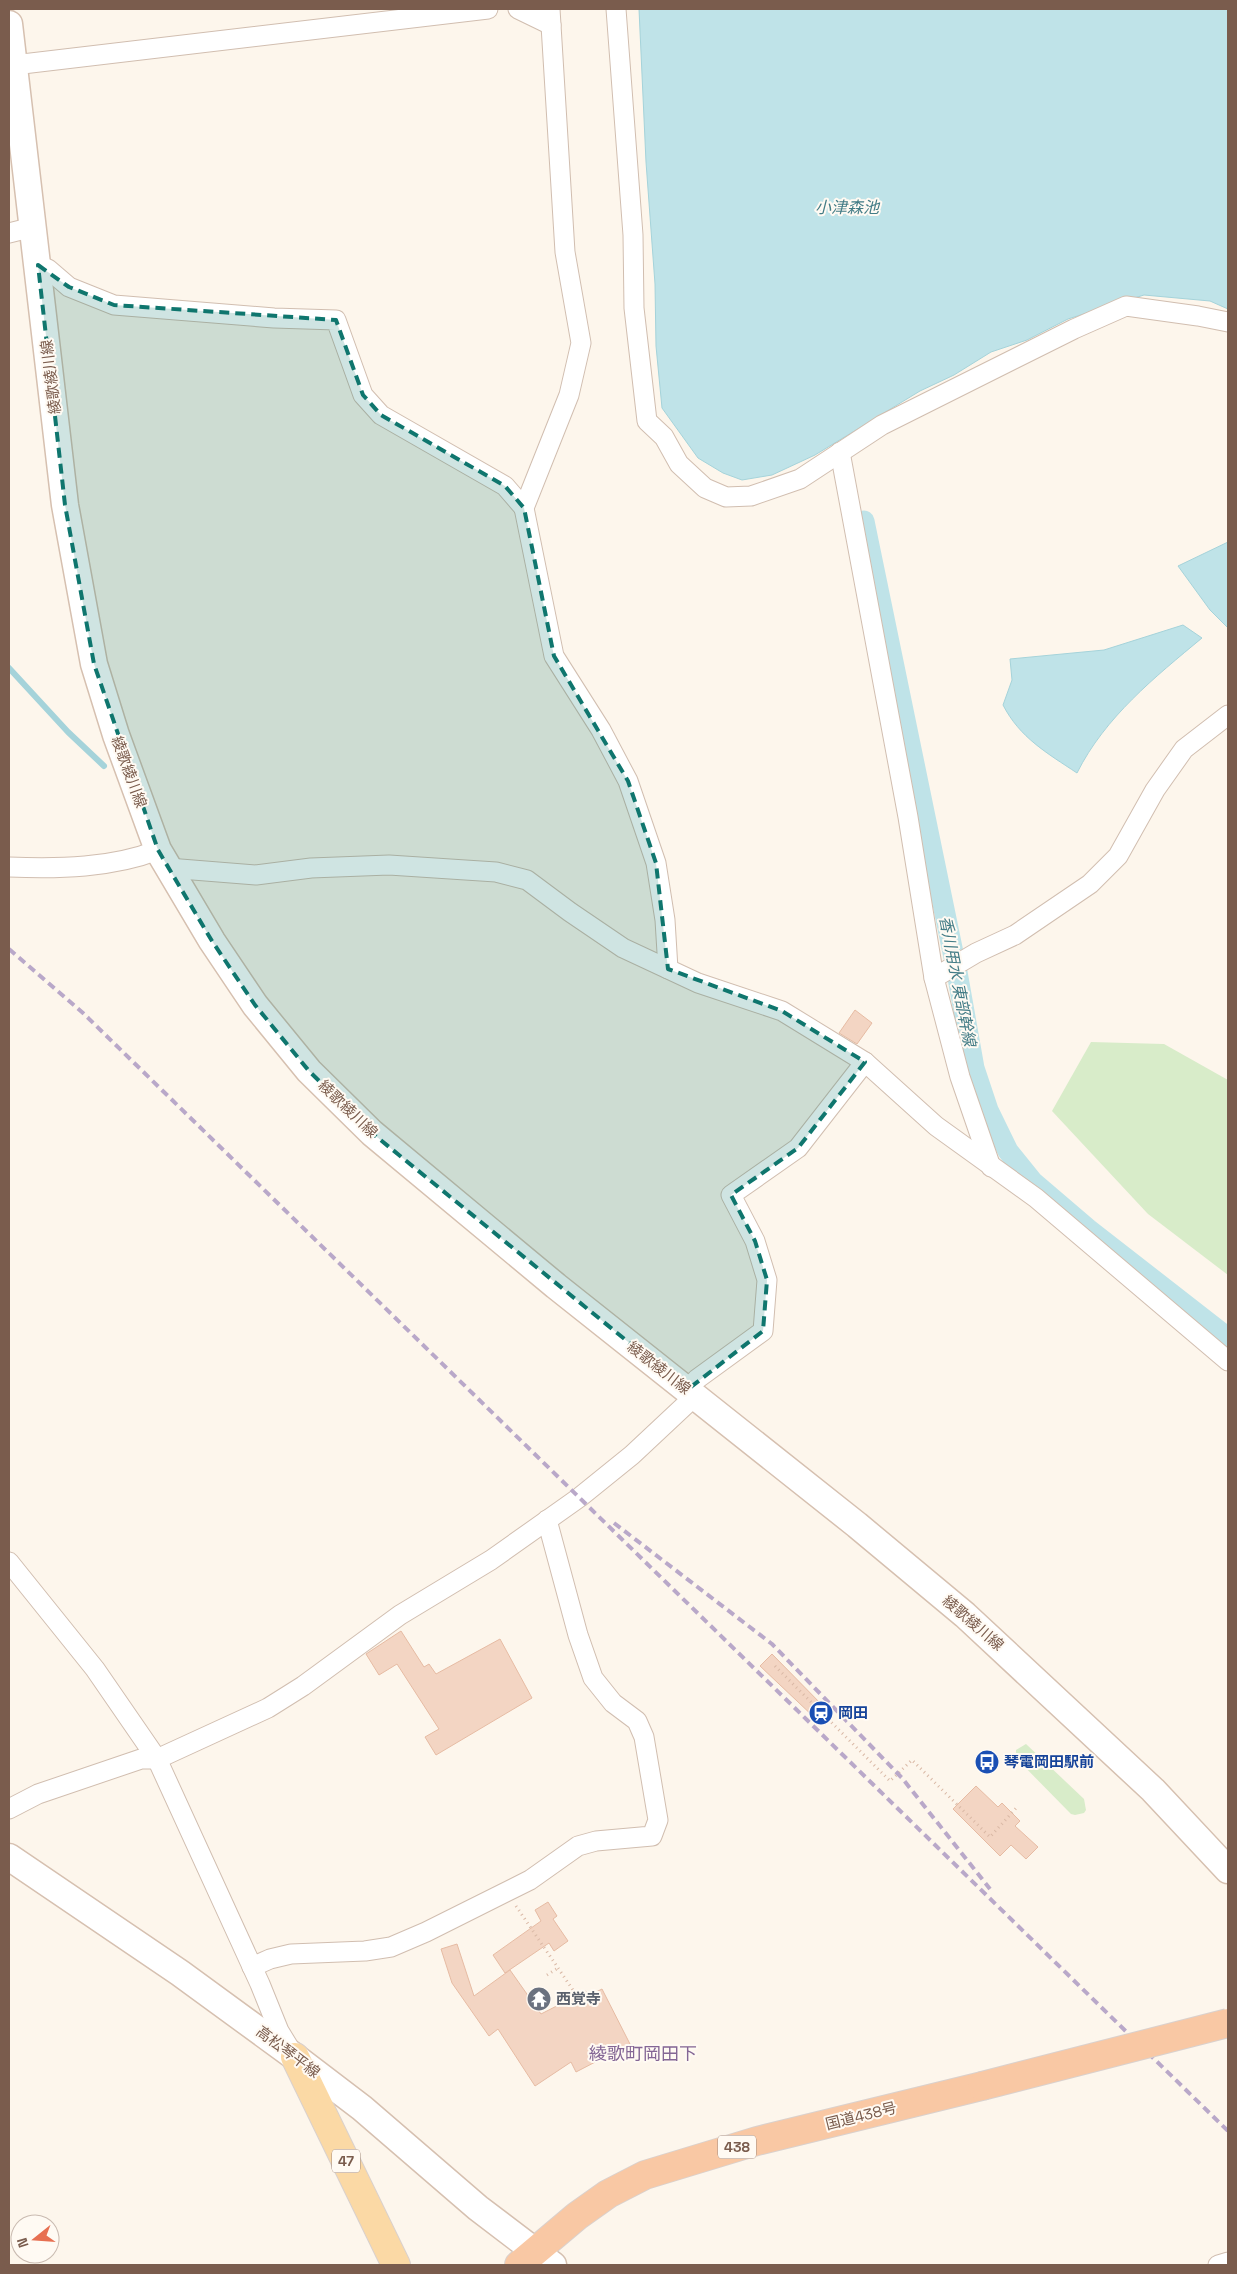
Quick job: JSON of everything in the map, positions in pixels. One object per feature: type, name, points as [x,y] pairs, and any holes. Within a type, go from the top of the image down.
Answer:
[{"type":"highway","name":"国道438号","points":[[536,2260],[577,2216],[608,2194],[645,2175],[757,2141],[1228,2023]]},
{"type":"main road","name":"綾歌綾川線","points":[[9,24],[14,65],[21,230],[38,265],[65,505],[92,656],[116,735],[163,859],[212,941],[256,1005],[309,1071],[372,1134],[452,1202],[857,1525],[965,1615],[1152,1790],[1228,1870]]},
{"type":"main road","name":"高松琴平線","points":[[9,1857],[180,1973],[362,2108],[536,2260]]},
{"type":"main road","name":"47","points":[[295,2057],[396,2265]]},
{"type":"street","points":[[14,65],[488,9]]},
{"type":"street","points":[[518,9],[551,17],[565,252],[581,343],[569,395],[524,508]]},
{"type":"street","points":[[616,9],[633,235],[634,308],[647,421],[664,437],[679,464],[705,488],[726,498],[750,496],[800,479],[882,425],[1074,329],[1126,306],[1228,322]]},
{"type":"street","points":[[38,265],[48,269],[69,287],[114,305],[274,318],[336,320],[363,395],[380,415],[505,486],[524,508],[554,656],[601,730],[628,781],[656,863],[665,920],[668,969]]},
{"type":"street","points":[[840,452],[908,817],[934,978],[960,1077],[991,1167]]},
{"type":"street","points":[[934,978],[976,953],[1015,935],[1090,884],[1118,856],[1155,790],[1184,749],[1228,715]]},
{"type":"street","points":[[9,867],[115,863],[163,859],[256,875],[311,868],[389,865],[496,872],[528,880],[622,948],[698,983],[782,1011],[865,1062],[936,1126],[1036,1198],[1228,1361]]},
{"type":"street","points":[[9,1809],[38,1794],[142,1759],[157,1759],[268,1708],[303,1686],[400,1615],[491,1560],[632,1455],[691,1393],[697,1379],[763,1330],[767,1280],[754,1241],[731,1195],[798,1148],[865,1062]]},
{"type":"street","points":[[252,1967],[270,1958],[291,1954],[365,1951],[391,1947],[426,1932],[530,1880],[578,1846],[596,1842],[652,1836],[658,1820],[644,1737],[637,1721],[613,1703],[593,1678],[578,1635],[546,1520]]},
{"type":"street","points":[[9,1562],[94,1669],[157,1759],[252,1967],[279,2031],[295,2057]]},
{"type":"street","points":[[1218,2265],[1228,2262]]},
{"type":"path","points":[[775,1666],[890,1782],[912,1760],[990,1837],[1018,1806]]},
{"type":"path","points":[[506,1891],[575,1993]]},
{"type":"path","points":[[547,1975],[558,1968]]},
{"type":"highlighted area","points":[[38,265],[69,287],[114,305],[336,320],[363,395],[381,415],[505,486],[524,508],[554,656],[628,781],[656,863],[668,969],[782,1011],[865,1062],[798,1148],[731,1195],[755,1241],[767,1280],[763,1331],[687,1390],[372,1133],[309,1071],[255,1005],[212,941],[158,850],[94,664],[65,505]]},
{"type":"green space","points":[[1091,1042],[1164,1044],[1228,1080],[1228,1275],[1148,1214],[1052,1111]]},
{"type":"green space","points":[[1026,1744],[1084,1799],[1086,1810],[1084,1813],[1071,1814],[1016,1758],[1016,1750]]},
{"type":"water","name":"小津森池","points":[[639,9],[1228,9],[1228,309],[1210,301],[1144,295],[1068,319],[1027,340],[991,352],[954,375],[920,391],[815,455],[772,475],[742,480],[723,473],[698,458],[662,408],[656,346],[655,284],[646,162]]},
{"type":"water","points":[[1228,542],[1228,628],[1210,610],[1178,566]]},
{"type":"water","points":[[1183,625],[1202,638],[1149,683],[1116,716],[1088,753],[1077,773],[1026,736],[1010,717],[1003,705],[1012,680],[1010,659],[1104,650]]},
{"type":"building","points":[[855,1010],[872,1023],[857,1044],[839,1033]]},
{"type":"building","points":[[401,1631],[424,1667],[429,1664],[436,1674],[500,1639],[532,1698],[436,1755],[425,1737],[439,1729],[397,1664],[379,1675],[366,1654]]},
{"type":"building","points":[[772,1654],[826,1709],[816,1719],[760,1666]]},
{"type":"building","points":[[976,1786],[998,1807],[1002,1803],[1020,1821],[1015,1826],[1038,1847],[1026,1859],[1011,1845],[1000,1856],[953,1809]]},
{"type":"building","points":[[548,1902],[557,1916],[553,1919],[568,1941],[554,1951],[549,1943],[505,1973],[493,1955],[541,1921],[535,1910]]},
{"type":"building","points":[[457,1944],[474,1996],[510,1970],[541,2014],[586,1991],[588,1996],[602,1989],[630,2044],[576,2072],[571,2062],[535,2086],[498,2029],[489,2036],[452,1983],[441,1949]]},
{"type":"waterway","name":"香川用水 東部幹線","points":[[864,521],[957,972],[974,1068],[988,1110],[1008,1151],[1033,1182],[1088,1229],[1228,1338]]},
{"type":"waterway","points":[[9,668],[68,732],[104,766]]},
{"type":"railway","points":[[9,949],[83,1013],[1228,2131]]},
{"type":"railway","points":[[614,1523],[772,1644],[902,1778],[990,1889]]},
{"type":"place","name":"岡田","points":[[821,1713]]},
{"type":"place","name":"琴電岡田駅前","points":[[987,1762]]},
{"type":"place","name":"西覚寺","points":[[539,1999]]},
{"type":"district","name":"綾歌町岡田下","points":[[643,2054]]}]
